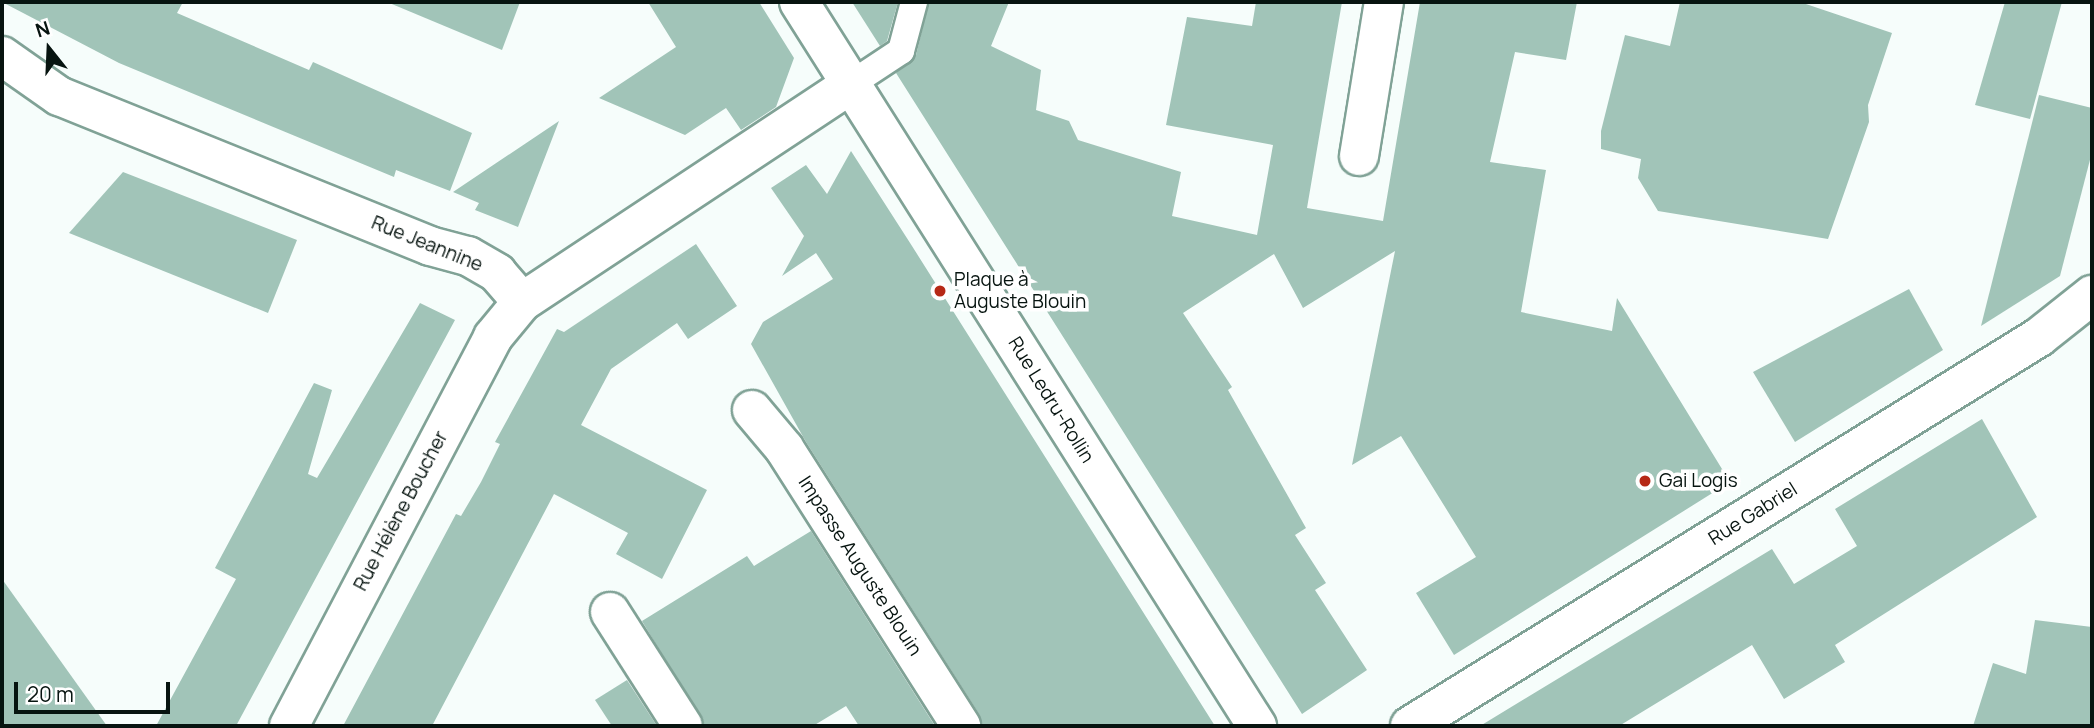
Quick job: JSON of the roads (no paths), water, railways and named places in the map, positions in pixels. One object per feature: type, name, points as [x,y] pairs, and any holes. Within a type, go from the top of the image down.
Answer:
[{"type":"street","name":"Rue Ledru-Rollin","points":[[799,2],[1257,726]]},
{"type":"street","points":[[1359,156],[1384,2]]},
{"type":"street","name":"Rue Jeannine","points":[[2,56],[59,96],[430,246],[468,256],[497,273],[522,302]]},
{"type":"street","points":[[522,302],[851,84]]},
{"type":"street","name":"Rue Gabriel","points":[[1410,726],[2039,337],[2092,295]]},
{"type":"street","name":"Rue Hélène Boucher","points":[[289,726],[493,337],[522,302]]},
{"type":"street","name":"Impasse Auguste Blouin","points":[[752,410],[784,448],[961,726]]},
{"type":"street","points":[[610,612],[683,726]]},
{"type":"lane","points":[[851,84],[901,51],[914,2]]},
{"type":"place","name":"Plaque à Auguste Blouin","points":[[940,291]]},
{"type":"place","name":"Gai Logis","points":[[1645,481]]}]
